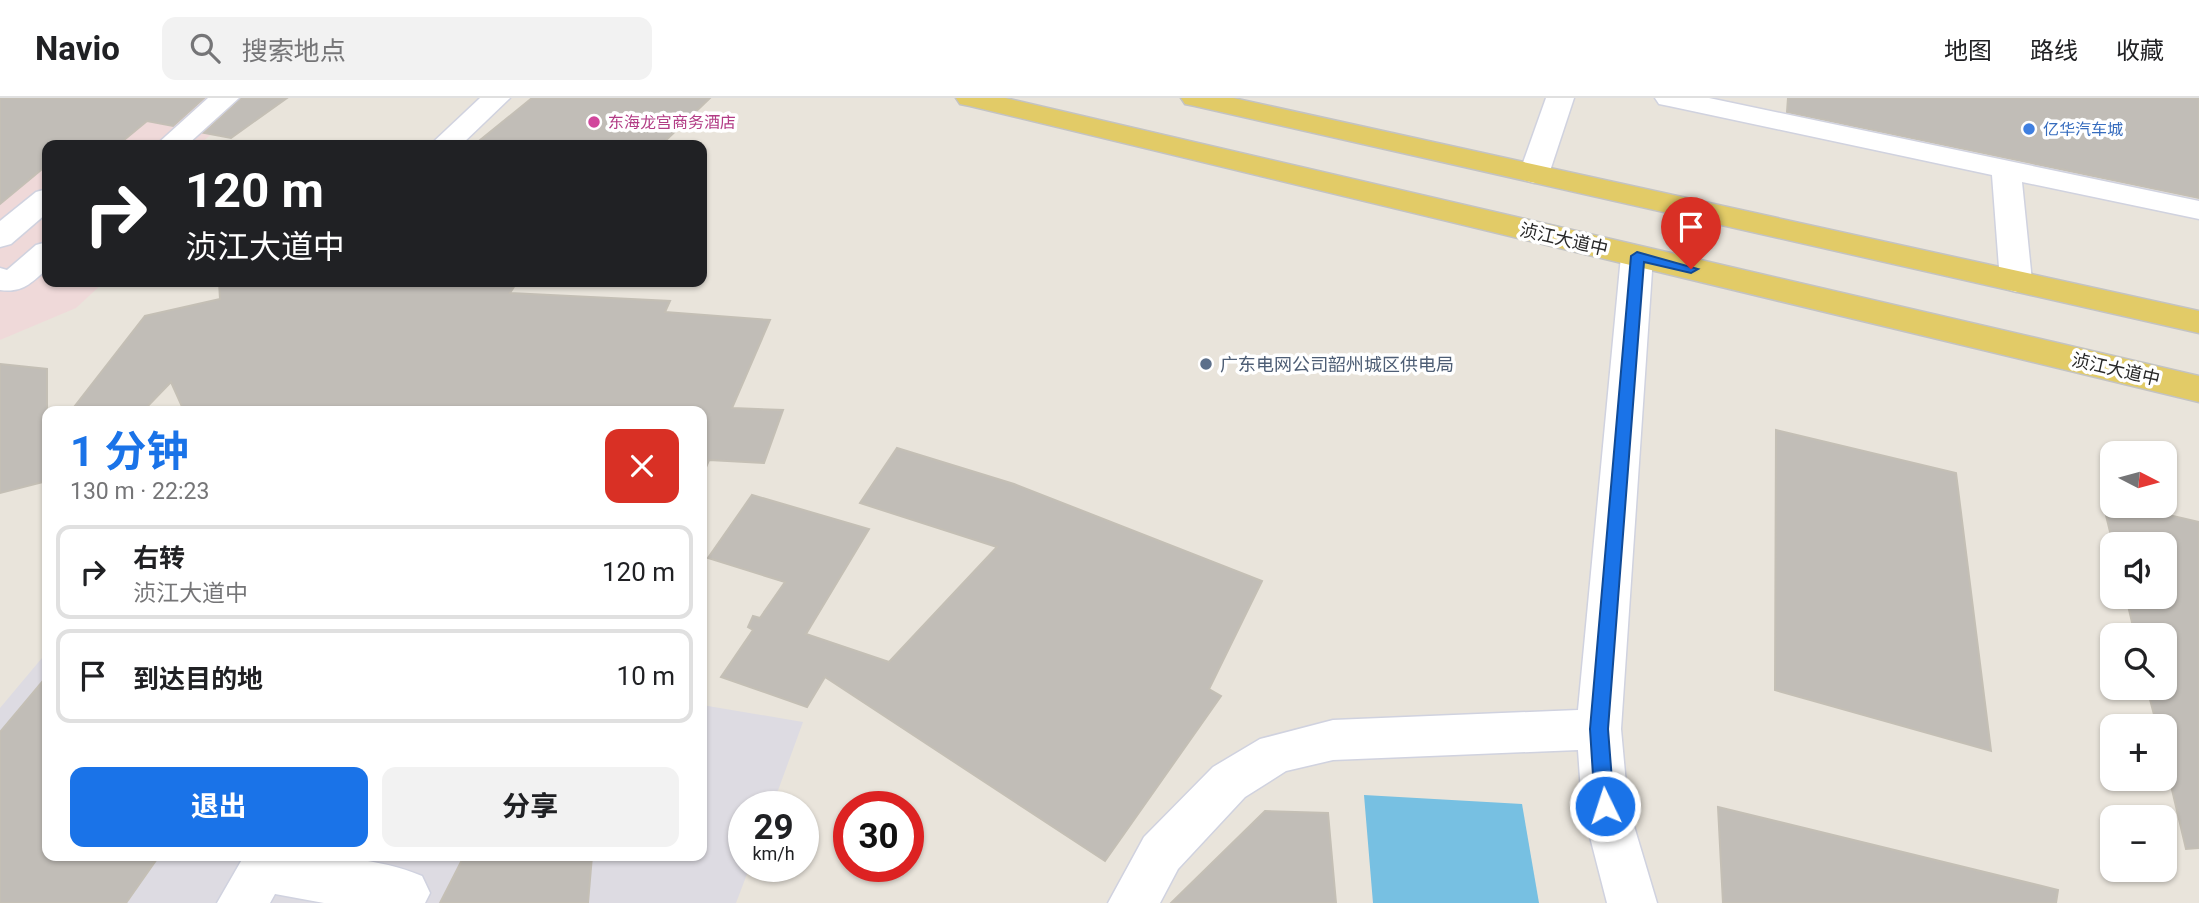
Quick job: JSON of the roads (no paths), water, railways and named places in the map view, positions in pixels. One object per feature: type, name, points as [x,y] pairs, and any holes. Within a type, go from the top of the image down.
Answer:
[{"type":"main road","name":"浈江大道中","points":[[970,98],[2199,389]]},
{"type":"main road","points":[[1195,98],[2199,322]]},
{"type":"street","points":[[176,140],[225,98]]},
{"type":"street","points":[[450,140],[496,98]]},
{"type":"street","points":[[1534,174],[1560,98]]},
{"type":"street","points":[[1670,98],[2199,210]]},
{"type":"street","points":[[2006,169],[2016,281]]},
{"type":"street","points":[[0,237],[42,202]]},
{"type":"street","points":[[0,279],[14,281],[42,256]]},
{"type":"street","points":[[1632,903],[1605,806],[1599,729],[1637,256]]},
{"type":"street","points":[[1133,903],[1161,853],[1229,782],[1276,753],[1334,740],[1599,729]]},
{"type":"street","points":[[242,903],[263,869],[404,893],[399,903]]},
{"type":"water","points":[[1364,795],[1522,804],[1539,903],[1373,903]]},
{"type":"place","name":"东海龙宫商务酒店","points":[[594,122]]},
{"type":"place","name":"亿华汽车城","points":[[2029,129]]},
{"type":"place","name":"广东电网公司韶州城区供电局","points":[[1206,364]]}]
